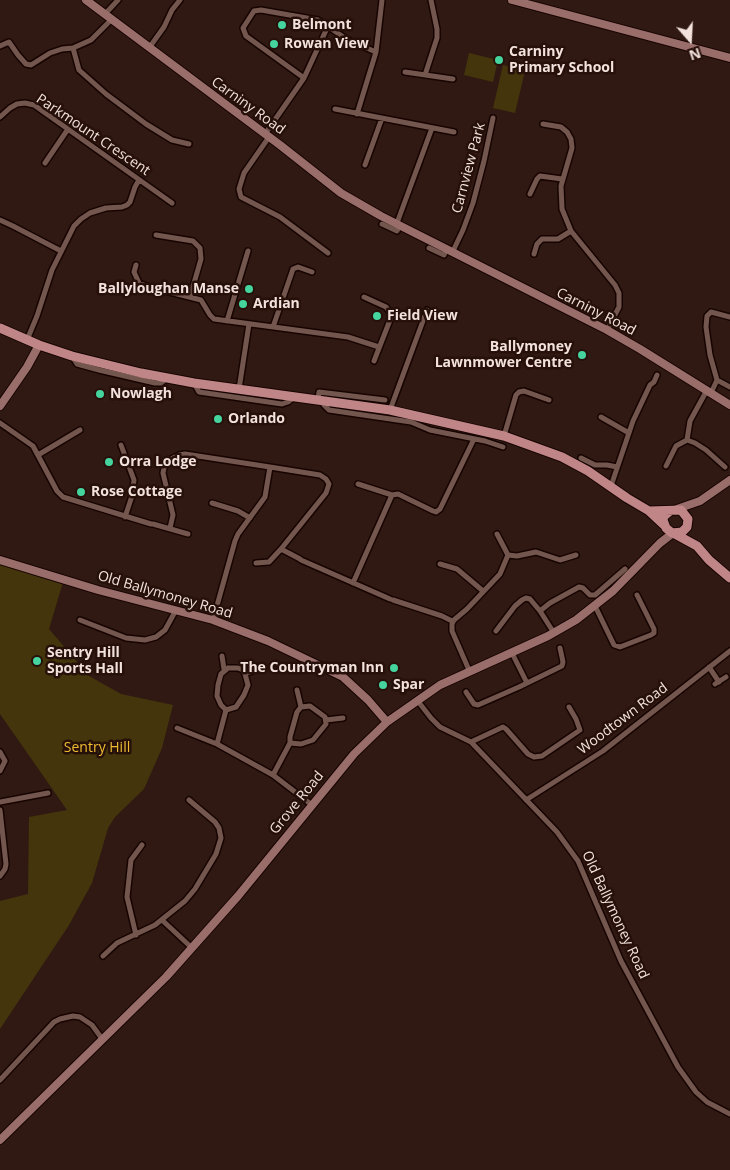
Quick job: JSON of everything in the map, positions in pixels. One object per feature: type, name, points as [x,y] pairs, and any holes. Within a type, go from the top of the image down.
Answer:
[{"type":"main road","points":[[0,328],[39,345],[72,356],[168,378],[390,410],[504,436],[562,457],[611,486],[649,511],[669,532],[697,546],[709,560],[730,578]]},
{"type":"main road","points":[[649,511],[673,510],[684,512],[697,546]]},
{"type":"main road","points":[[664,526],[664,516],[673,510]]},
{"type":"main road","points":[[674,533],[685,530],[688,521]]},
{"type":"street","name":"Carniny Road","points":[[86,0],[340,193],[607,330],[730,405]]},
{"type":"street","points":[[0,46],[9,42],[26,64],[31,65],[56,51],[72,48],[91,40],[118,0]]},
{"type":"street","points":[[149,48],[180,0]]},
{"type":"street","points":[[357,114],[376,52],[382,0]]},
{"type":"street","points":[[425,75],[437,38],[431,0]]},
{"type":"street","points":[[512,0],[541,3],[730,58]]},
{"type":"street","points":[[304,78],[247,38],[244,27],[252,13],[259,9],[316,20],[348,40],[376,52]]},
{"type":"street","points":[[328,26],[304,78],[244,174],[239,189],[242,197],[280,217],[328,253]]},
{"type":"street","points":[[72,48],[79,70],[106,94],[146,124],[172,140],[190,144]]},
{"type":"street","points":[[405,72],[454,79]]},
{"type":"street","name":"Parkmount Crescent","points":[[0,118],[14,106],[28,103],[37,107],[172,203]]},
{"type":"street","points":[[335,109],[454,132]]},
{"type":"street","points":[[365,165],[382,118]]},
{"type":"street","name":"Carnview Park","points":[[450,249],[463,230],[473,204],[493,118]]},
{"type":"street","points":[[543,124],[561,127],[568,133],[571,139],[572,150],[562,179],[562,209],[571,231],[615,285],[618,293],[619,307],[607,330]]},
{"type":"street","points":[[398,224],[432,128]]},
{"type":"street","points":[[45,163],[68,129]]},
{"type":"street","points":[[530,194],[540,176],[562,179]]},
{"type":"street","points":[[27,340],[60,251],[74,226],[86,214],[129,204],[139,180]]},
{"type":"street","points":[[0,220],[60,251]]},
{"type":"street","name":"Carniny Road","points":[[382,224],[397,231],[398,224]]},
{"type":"street","points":[[534,254],[538,243],[543,239],[558,239],[571,231]]},
{"type":"street","points":[[156,235],[193,241],[200,248],[201,259],[190,297]]},
{"type":"street","name":"Carniny Road","points":[[430,248],[444,255],[450,249]]},
{"type":"street","points":[[227,321],[248,251]]},
{"type":"street","points":[[136,265],[134,274],[137,281],[141,284],[202,300],[211,317],[227,321],[348,337],[379,347]]},
{"type":"street","points":[[273,327],[293,269],[298,268],[312,272]]},
{"type":"street","points":[[364,297],[386,307],[391,314],[374,360]]},
{"type":"street","points":[[390,410],[427,310]]},
{"type":"street","points":[[730,317],[711,312],[707,316],[706,327],[710,355],[717,380],[730,387]]},
{"type":"street","points":[[239,389],[249,324]]},
{"type":"street","points":[[0,406],[27,367],[39,345]]},
{"type":"street","points":[[611,486],[633,421],[650,384],[654,382],[657,375]]},
{"type":"street","points":[[687,440],[690,421],[717,380]]},
{"type":"street","points":[[194,383],[199,392],[282,404],[294,397]]},
{"type":"street","points":[[504,436],[516,396],[519,392],[524,391],[549,400]]},
{"type":"street","points":[[385,400],[319,392],[321,401],[330,410],[411,422],[430,430],[503,447]]},
{"type":"street","points":[[601,417],[630,433]]},
{"type":"street","points":[[430,430],[432,420]]},
{"type":"street","points":[[0,423],[30,444],[60,496],[125,517],[188,534]]},
{"type":"street","points":[[38,455],[80,430]]},
{"type":"street","points":[[358,484],[392,495],[397,494],[432,511],[438,511],[474,439]]},
{"type":"street","points":[[666,466],[676,446],[687,440],[696,443],[706,450],[725,467]]},
{"type":"street","points":[[121,445],[134,480],[132,496],[125,517]]},
{"type":"street","points":[[170,528],[173,514],[163,473],[166,464],[173,457],[185,454],[320,475],[326,479],[329,484],[326,493],[282,549],[269,562],[256,563]]},
{"type":"street","points":[[581,458],[594,466],[607,464],[617,467]]},
{"type":"street","points":[[213,620],[235,541],[265,497],[270,467]]},
{"type":"street","points":[[673,510],[700,501],[730,480]]},
{"type":"street","points":[[353,583],[392,495]]},
{"type":"street","points":[[688,521],[700,501]]},
{"type":"street","points":[[212,503],[243,513],[250,518]]},
{"type":"street","name":"Grove Road","points":[[660,543],[664,526]]},
{"type":"street","name":"Grove Road","points":[[0,1140],[103,1040],[192,948],[238,896],[354,754],[387,722],[417,699],[440,685],[469,670],[554,633],[595,606],[613,591],[660,543],[674,533]]},
{"type":"street","points":[[497,534],[508,555]]},
{"type":"street","points":[[282,549],[300,560],[392,600],[442,616],[452,622]]},
{"type":"street","points":[[508,555],[517,556],[541,552],[560,560],[576,555]]},
{"type":"street","points":[[469,670],[452,631],[452,622],[498,577],[508,555]]},
{"type":"street","name":"Old Ballymoney Road","points":[[0,560],[98,590],[213,620],[302,656],[343,677],[357,688],[387,722]]},
{"type":"street","points":[[440,564],[457,569],[483,591]]},
{"type":"street","points":[[540,612],[550,603],[564,597],[579,587],[590,595],[596,595],[625,569]]},
{"type":"street","points":[[595,606],[614,645],[620,647],[654,633],[654,629],[637,595]]},
{"type":"street","points":[[496,631],[523,599],[528,598],[554,633]]},
{"type":"street","points":[[80,620],[126,638],[146,640],[156,637],[165,630],[176,610]]},
{"type":"street","points":[[466,692],[474,704],[477,705],[527,683],[563,665],[560,648]]},
{"type":"street","name":"Woodtown Road","points":[[526,800],[603,751],[730,651]]},
{"type":"street","points":[[512,652],[527,683]]},
{"type":"street","points":[[222,656],[224,670],[219,678],[217,696],[221,705],[226,710]]},
{"type":"street","points":[[709,667],[717,683],[726,677]]},
{"type":"street","points":[[224,670],[238,668],[245,674],[248,685],[236,707],[226,710]]},
{"type":"street","points":[[245,674],[259,668]]},
{"type":"street","points":[[297,690],[301,707]]},
{"type":"street","name":"Old Ballymoney Road","points":[[417,699],[430,718],[440,727],[472,742],[557,832],[578,861],[621,961],[678,1067],[696,1092],[707,1102],[730,1114]]},
{"type":"street","points":[[273,775],[290,743],[293,720],[301,707],[307,705],[313,707],[326,720]]},
{"type":"street","points":[[472,742],[503,727],[528,754],[534,757],[542,756],[580,730],[569,707]]},
{"type":"street","points":[[217,744],[226,710]]},
{"type":"street","points":[[326,720],[343,718]]},
{"type":"street","points":[[290,743],[301,744],[313,740],[326,724],[326,720]]},
{"type":"street","points":[[177,728],[217,744],[273,775],[312,805]]},
{"type":"street","points":[[0,752],[5,761],[0,771]]},
{"type":"street","points":[[0,802],[48,793]]},
{"type":"street","points":[[103,956],[117,943],[136,935],[162,920],[185,900],[195,889],[216,854],[221,832],[218,824],[189,800]]},
{"type":"street","points":[[0,810],[6,864],[0,876]]},
{"type":"street","points":[[136,935],[127,897],[131,862],[142,844]]},
{"type":"street","points":[[162,920],[192,948]]},
{"type":"street","points":[[0,1080],[54,1022],[60,1019],[73,1016],[80,1017],[92,1025],[103,1040]]},
{"type":"green space","points":[[469,53],[498,60],[493,82],[464,75]]},
{"type":"green space","points":[[503,65],[525,71],[515,113],[493,108]]},
{"type":"green space","name":"Sentry Hill","points":[[0,562],[63,582],[49,629],[89,676],[121,694],[173,705],[162,748],[144,789],[115,817],[108,828],[92,883],[69,925],[0,1029],[0,901],[28,894],[29,817],[67,810],[0,714]]},
{"type":"place","name":"Belmont","points":[[282,25]]},
{"type":"place","name":"Rowan View","points":[[274,44]]},
{"type":"place","name":"Carniny Primary School","points":[[499,60]]},
{"type":"place","name":"Ballyloughan Manse","points":[[249,289]]},
{"type":"place","name":"Ardian","points":[[243,304]]},
{"type":"place","name":"Field View","points":[[377,316]]},
{"type":"place","name":"Ballymoney Lawnmower Centre","points":[[582,355]]},
{"type":"place","name":"Nowlagh","points":[[100,394]]},
{"type":"place","name":"Orlando","points":[[218,419]]},
{"type":"place","name":"Orra Lodge","points":[[109,462]]},
{"type":"place","name":"Rose Cottage","points":[[81,492]]},
{"type":"place","name":"Sentry Hill Sports Hall","points":[[37,661]]},
{"type":"place","name":"The Countryman Inn","points":[[394,668]]},
{"type":"place","name":"Spar","points":[[383,685]]}]
